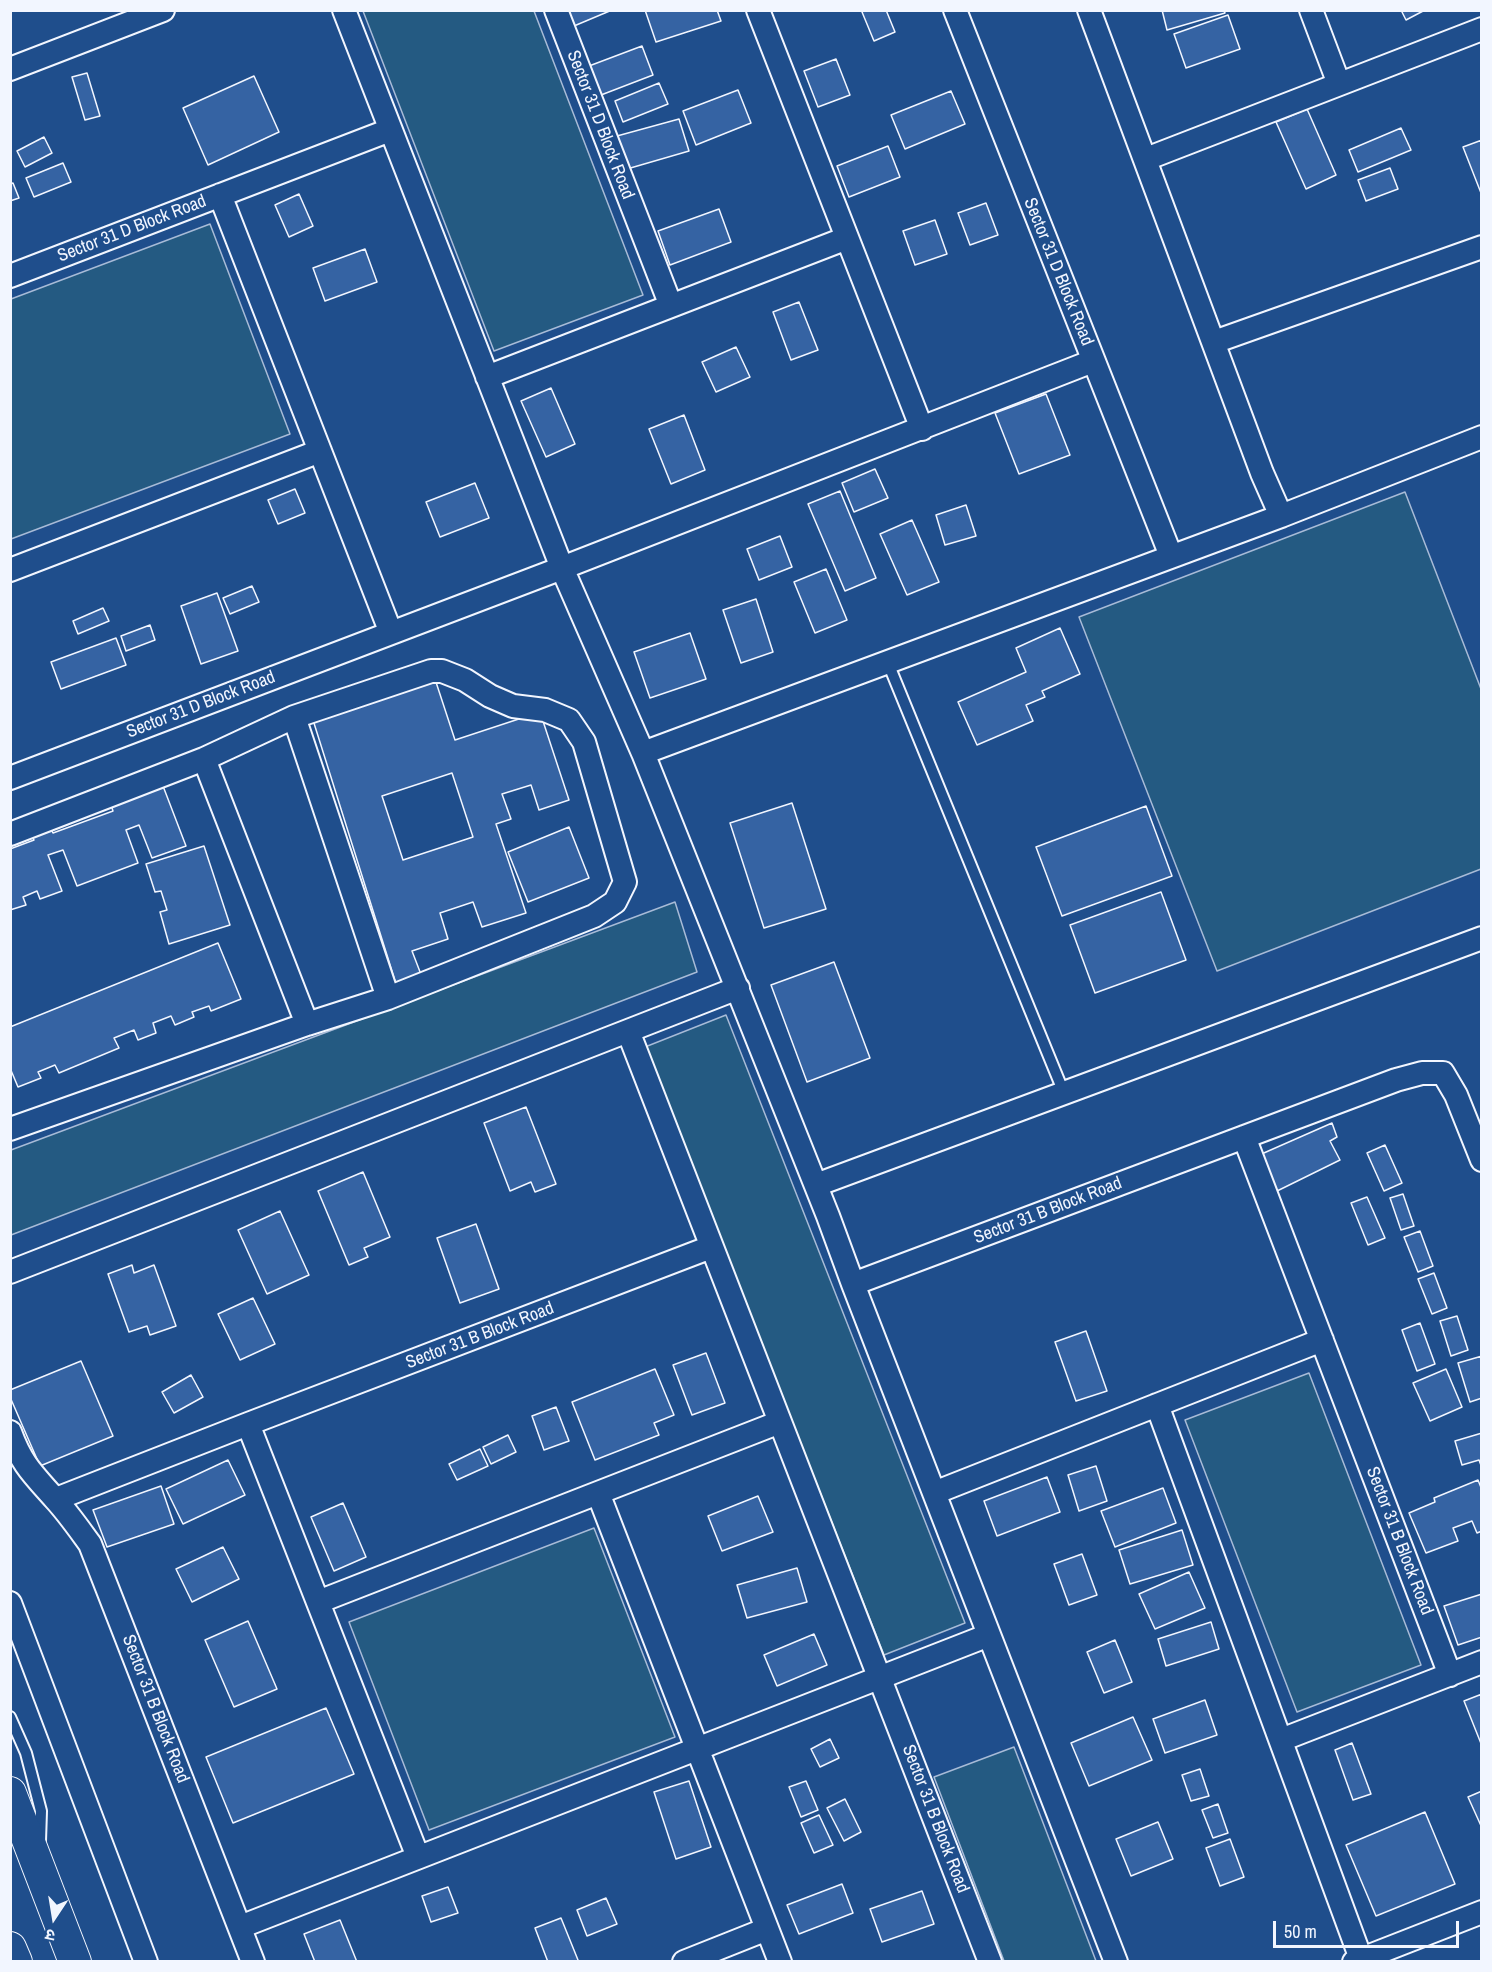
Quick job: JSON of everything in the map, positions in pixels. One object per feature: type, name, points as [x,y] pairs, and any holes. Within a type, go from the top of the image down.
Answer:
[{"type":"street","points":[[10,69],[163,10]]},
{"type":"street","points":[[344,10],[562,568],[643,753],[816,1185],[1116,1962]]},
{"type":"street","name":"Sector 31 D Block Road","points":[[556,10],[671,306]]},
{"type":"street","points":[[758,10],[922,429]]},
{"type":"street","name":"Sector 31 D Block Road","points":[[10,778],[562,568],[1093,361],[955,10]]},
{"type":"street","points":[[1089,10],[1262,473],[1281,516]]},
{"type":"street","points":[[1311,10],[1339,84]]},
{"type":"street","points":[[1146,159],[1482,29]]},
{"type":"street","name":"Sector 31 D Block Road","points":[[10,276],[390,130]]},
{"type":"street","name":"Sector 31 D Block Road","points":[[220,195],[391,633]]},
{"type":"street","points":[[487,377],[847,238]]},
{"type":"street","points":[[1214,342],[1482,247]]},
{"type":"street","points":[[1093,361],[1171,556]]},
{"type":"street","points":[[643,753],[1281,516],[1482,438]]},
{"type":"street","points":[[10,570],[320,451]]},
{"type":"street","points":[[10,834],[204,759],[294,717],[431,671],[442,671],[465,680],[490,696],[513,706],[545,710],[569,720],[584,742],[625,882],[615,902],[594,916],[388,998],[307,1024],[10,1129]]},
{"type":"street","points":[[294,717],[388,998]]},
{"type":"street","points":[[204,759],[307,1024]]},
{"type":"street","points":[[816,1185],[1482,938]]},
{"type":"street","points":[[10,1272],[738,988]]},
{"type":"street","name":"Sector 31 B Block Road","points":[[628,1031],[990,1962]]},
{"type":"street","name":"Sector 31 B Block Road","points":[[853,1284],[1396,1080],[1422,1073],[1443,1073],[1456,1095],[1482,1160]]},
{"type":"street","name":"Sector 31 B Block Road","points":[[1244,1137],[1450,1675]]},
{"type":"street","name":"Sector 31 B Block Road","points":[[56,1499],[711,1247]]},
{"type":"street","points":[[934,1493],[1322,1340]]},
{"type":"street","points":[[1157,1405],[1281,1740],[1358,1960],[1482,1912]]},
{"type":"street","points":[[318,1602],[780,1422]]},
{"type":"street","points":[[248,1424],[418,1857]]},
{"type":"street","name":"Sector 31 B Block Road","points":[[10,1432],[16,1450],[31,1473],[56,1499],[90,1544],[254,1962]]},
{"type":"street","points":[[598,1493],[780,1962]]},
{"type":"street","points":[[10,1603],[146,1962]]},
{"type":"street","points":[[240,1927],[989,1635]]},
{"type":"street","points":[[1281,1740],[1482,1662]]},
{"type":"street","points":[[10,1793],[75,1962]]},
{"type":"street","points":[[684,1962],[767,1929]]},
{"type":"street","points":[[10,1948],[16,1962]]},
{"type":"lane","points":[[888,663],[1064,1093]]},
{"type":"lane","points":[[10,1717],[26,1753],[41,1812],[39,1868]]},
{"type":"shaded area","points":[[363,11],[534,11],[643,295],[494,351]]},
{"type":"shaded area","points":[[210,224],[290,434],[11,539],[11,299]]},
{"type":"shaded area","points":[[1405,492],[1481,689],[1481,869],[1217,971],[1079,617]]},
{"type":"shaded area","points":[[675,902],[697,972],[11,1235],[11,1150]]},
{"type":"shaded area","points":[[726,1015],[965,1623],[884,1655],[645,1047]]},
{"type":"shaded area","points":[[1309,1373],[1421,1665],[1297,1712],[1185,1420]]},
{"type":"shaded area","points":[[594,1528],[675,1737],[429,1830],[349,1622]]},
{"type":"shaded area","points":[[1014,1747],[1096,1961],[1004,1961],[934,1777]]},
{"type":"building","points":[[567,10],[612,10],[574,26]]},
{"type":"building","points":[[645,10],[717,10],[721,21],[656,42]]},
{"type":"building","points":[[886,10],[895,32],[874,41],[862,12]]},
{"type":"building","points":[[1162,10],[1224,10],[1225,13],[1167,30]]},
{"type":"building","points":[[1401,10],[1425,10],[1406,20]]},
{"type":"building","points":[[1228,15],[1240,49],[1186,68],[1174,34]]},
{"type":"building","points":[[642,46],[653,75],[601,95],[589,66]]},
{"type":"building","points":[[836,59],[850,95],[818,107],[804,71]]},
{"type":"building","points":[[87,73],[100,116],[85,120],[72,77]]},
{"type":"building","points":[[254,76],[279,132],[208,165],[183,108]]},
{"type":"building","points":[[659,83],[668,104],[623,122],[615,101]]},
{"type":"building","points":[[738,90],[751,123],[696,145],[683,111]]},
{"type":"building","points":[[951,91],[965,124],[905,149],[891,115]]},
{"type":"building","points":[[1307,109],[1336,175],[1306,189],[1276,122]]},
{"type":"building","points":[[679,119],[689,151],[627,169],[617,136]]},
{"type":"building","points":[[1401,128],[1411,150],[1358,172],[1349,150]]},
{"type":"building","points":[[44,137],[52,153],[25,167],[17,151]]},
{"type":"building","points":[[1482,140],[1482,193],[1481,193],[1463,147]]},
{"type":"building","points":[[888,146],[900,177],[849,197],[837,166]]},
{"type":"building","points":[[63,163],[71,182],[34,197],[26,178]]},
{"type":"building","points":[[1390,168],[1398,189],[1366,201],[1358,180]]},
{"type":"building","points":[[13,183],[19,198],[10,201],[10,184]]},
{"type":"building","points":[[299,194],[313,226],[289,237],[275,205]]},
{"type":"building","points":[[986,203],[998,235],[970,245],[958,213]]},
{"type":"building","points":[[719,209],[731,242],[670,265],[658,231]]},
{"type":"building","points":[[935,220],[947,254],[915,265],[903,231]]},
{"type":"building","points":[[365,249],[377,282],[325,301],[313,268]]},
{"type":"building","points":[[799,302],[818,350],[791,360],[773,312]]},
{"type":"building","points":[[736,347],[750,377],[716,392],[702,362]]},
{"type":"building","points":[[551,388],[575,444],[546,457],[521,401]]},
{"type":"building","points":[[1046,394],[1070,455],[1019,474],[995,413]]},
{"type":"building","points":[[684,415],[705,470],[671,484],[649,429]]},
{"type":"building","points":[[875,469],[888,498],[854,512],[842,483]]},
{"type":"building","points":[[475,483],[489,518],[440,537],[426,502]]},
{"type":"building","points":[[295,489],[305,513],[278,524],[268,500]]},
{"type":"building","points":[[840,491],[876,578],[845,591],[808,504]]},
{"type":"building","points":[[966,505],[976,536],[945,545],[936,515]]},
{"type":"building","points":[[912,520],[939,582],[907,595],[880,534]]},
{"type":"building","points":[[780,536],[792,567],[759,580],[747,549]]},
{"type":"building","points":[[826,569],[847,620],[815,633],[794,582]]},
{"type":"building","points":[[252,586],[259,602],[230,614],[223,598]]},
{"type":"building","points":[[217,593],[238,651],[201,664],[181,606]]},
{"type":"building","points":[[756,599],[773,652],[741,663],[723,610]]},
{"type":"building","points":[[103,608],[109,621],[78,634],[73,621]]},
{"type":"building","points":[[150,625],[155,640],[126,651],[121,636]]},
{"type":"building","points":[[1060,628],[1080,674],[1042,691],[1045,697],[1026,705],[1033,721],[977,745],[958,702],[1026,672],[1016,648]]},
{"type":"building","points":[[690,633],[706,679],[650,698],[634,652]]},
{"type":"building","points":[[116,638],[126,665],[61,689],[51,662]]},
{"type":"building","points":[[433,673],[455,740],[540,712],[569,800],[539,810],[531,785],[502,794],[511,819],[496,824],[526,913],[482,927],[473,902],[440,913],[448,939],[412,951],[422,977],[397,987],[313,720]],"holes":[[[452,773],[473,837],[403,860],[382,796]]]},
{"type":"building","points":[[163,786],[186,846],[152,858],[139,825],[126,830],[138,863],[77,886],[63,850],[48,855],[62,891],[40,899],[37,891],[23,897],[26,905],[10,910],[10,849],[34,840],[31,834],[50,827],[53,833],[113,811],[111,805]]},
{"type":"building","points":[[792,803],[826,909],[764,928],[730,823]]},
{"type":"building","points":[[1146,806],[1172,876],[1062,916],[1036,847]]},
{"type":"building","points":[[569,827],[589,878],[528,902],[508,852]]},
{"type":"building","points":[[204,846],[230,925],[169,944],[160,912],[167,910],[161,891],[155,892],[146,864]]},
{"type":"building","points":[[1161,892],[1186,960],[1095,993],[1070,925]]},
{"type":"building","points":[[218,943],[241,999],[211,1011],[209,1006],[192,1012],[194,1017],[175,1025],[171,1016],[153,1023],[156,1033],[138,1040],[134,1030],[114,1038],[119,1048],[59,1073],[55,1065],[38,1072],[41,1078],[18,1087],[10,1068],[10,1027]]},
{"type":"building","points":[[834,962],[870,1058],[807,1082],[771,985]]},
{"type":"building","points":[[526,1107],[556,1184],[535,1192],[531,1182],[510,1191],[484,1123]]},
{"type":"building","points":[[1332,1123],[1337,1137],[1330,1141],[1340,1160],[1273,1193],[1257,1156]]},
{"type":"building","points":[[1385,1145],[1402,1183],[1384,1191],[1367,1153]]},
{"type":"building","points":[[363,1172],[390,1237],[364,1248],[368,1257],[349,1265],[318,1191]]},
{"type":"building","points":[[1403,1194],[1414,1226],[1401,1230],[1390,1198]]},
{"type":"building","points":[[1367,1197],[1385,1238],[1368,1245],[1351,1203]]},
{"type":"building","points":[[280,1211],[309,1275],[267,1294],[238,1230]]},
{"type":"building","points":[[476,1224],[499,1289],[460,1303],[437,1238]]},
{"type":"building","points":[[1420,1231],[1433,1266],[1418,1272],[1404,1237]]},
{"type":"building","points":[[132,1265],[134,1273],[154,1265],[176,1326],[150,1335],[147,1326],[129,1332],[108,1274]]},
{"type":"building","points":[[1434,1273],[1447,1308],[1432,1314],[1418,1279]]},
{"type":"building","points":[[253,1298],[275,1344],[240,1360],[218,1314]]},
{"type":"building","points":[[1457,1316],[1468,1350],[1451,1356],[1440,1321]]},
{"type":"building","points":[[1420,1323],[1435,1364],[1417,1371],[1402,1330]]},
{"type":"building","points":[[1086,1331],[1107,1391],[1076,1401],[1055,1342]]},
{"type":"building","points":[[706,1353],[725,1403],[692,1415],[673,1365]]},
{"type":"building","points":[[1482,1356],[1482,1398],[1470,1402],[1458,1363]]},
{"type":"building","points":[[81,1361],[113,1436],[40,1466],[10,1397],[10,1390]]},
{"type":"building","points":[[655,1369],[674,1415],[654,1423],[659,1435],[595,1460],[572,1402]]},
{"type":"building","points":[[1446,1369],[1462,1407],[1430,1421],[1413,1383]]},
{"type":"building","points":[[191,1375],[203,1397],[174,1413],[162,1392]]},
{"type":"building","points":[[556,1407],[569,1441],[544,1450],[532,1416]]},
{"type":"building","points":[[1482,1433],[1482,1468],[1479,1460],[1462,1465],[1455,1441]]},
{"type":"building","points":[[508,1435],[516,1452],[491,1464],[483,1447]]},
{"type":"building","points":[[480,1449],[488,1466],[457,1480],[449,1464]]},
{"type":"building","points":[[228,1460],[245,1495],[183,1524],[166,1489]]},
{"type":"building","points":[[1096,1466],[1107,1501],[1079,1511],[1068,1475]]},
{"type":"building","points":[[1047,1477],[1060,1512],[997,1536],[984,1501]]},
{"type":"building","points":[[1478,1480],[1482,1490],[1482,1531],[1477,1533],[1472,1521],[1453,1528],[1458,1541],[1426,1553],[1409,1513],[1435,1502],[1434,1498]]},
{"type":"building","points":[[161,1486],[174,1524],[107,1547],[93,1510]]},
{"type":"building","points":[[1163,1488],[1176,1523],[1115,1547],[1101,1511]]},
{"type":"building","points":[[758,1496],[773,1532],[722,1551],[708,1516]]},
{"type":"building","points":[[343,1503],[366,1557],[334,1571],[311,1517]]},
{"type":"building","points":[[1182,1530],[1193,1565],[1130,1584],[1119,1550]]},
{"type":"building","points":[[223,1547],[239,1579],[192,1602],[176,1569]]},
{"type":"building","points":[[1082,1554],[1097,1595],[1069,1605],[1054,1564]]},
{"type":"building","points":[[797,1568],[807,1602],[747,1618],[737,1585]]},
{"type":"building","points":[[1189,1572],[1205,1608],[1155,1629],[1139,1594]]},
{"type":"building","points":[[1482,1594],[1482,1637],[1458,1645],[1444,1606]]},
{"type":"building","points":[[248,1621],[277,1689],[234,1707],[205,1640]]},
{"type":"building","points":[[1211,1622],[1219,1649],[1166,1666],[1158,1639]]},
{"type":"building","points":[[814,1634],[827,1665],[777,1686],[764,1655]]},
{"type":"building","points":[[1115,1640],[1132,1682],[1104,1693],[1087,1652]]},
{"type":"building","points":[[1482,1694],[1482,1746],[1464,1701]]},
{"type":"building","points":[[1205,1700],[1217,1735],[1165,1753],[1153,1719]]},
{"type":"building","points":[[326,1708],[354,1774],[233,1823],[206,1757]]},
{"type":"building","points":[[1133,1717],[1152,1760],[1089,1786],[1071,1743]]},
{"type":"building","points":[[830,1739],[839,1758],[820,1767],[811,1749]]},
{"type":"building","points":[[1352,1743],[1371,1794],[1353,1800],[1335,1750]]},
{"type":"building","points":[[1200,1769],[1209,1796],[1191,1801],[1182,1775]]},
{"type":"building","points":[[689,1781],[711,1847],[676,1859],[654,1792]]},
{"type":"building","points":[[806,1781],[818,1810],[801,1817],[789,1787]]},
{"type":"building","points":[[1482,1791],[1482,1828],[1468,1797]]},
{"type":"building","points":[[845,1799],[861,1832],[844,1841],[827,1808]]},
{"type":"building","points":[[1218,1804],[1228,1833],[1213,1838],[1202,1810]]},
{"type":"building","points":[[1425,1812],[1455,1884],[1376,1916],[1346,1845]]},
{"type":"building","points":[[819,1815],[833,1845],[814,1853],[801,1823]]},
{"type":"building","points":[[1158,1822],[1173,1859],[1131,1876],[1116,1839]]},
{"type":"building","points":[[1230,1839],[1244,1877],[1220,1886],[1206,1848]]},
{"type":"building","points":[[842,1884],[853,1913],[799,1934],[787,1905]]},
{"type":"building","points":[[448,1887],[458,1913],[431,1922],[422,1896]]},
{"type":"building","points":[[922,1891],[934,1924],[882,1942],[870,1909]]},
{"type":"building","points":[[606,1898],[617,1924],[587,1936],[577,1910]]},
{"type":"building","points":[[561,1918],[578,1960],[575,1962],[548,1962],[535,1928]]},
{"type":"building","points":[[340,1920],[357,1962],[315,1962],[304,1934]]}]
